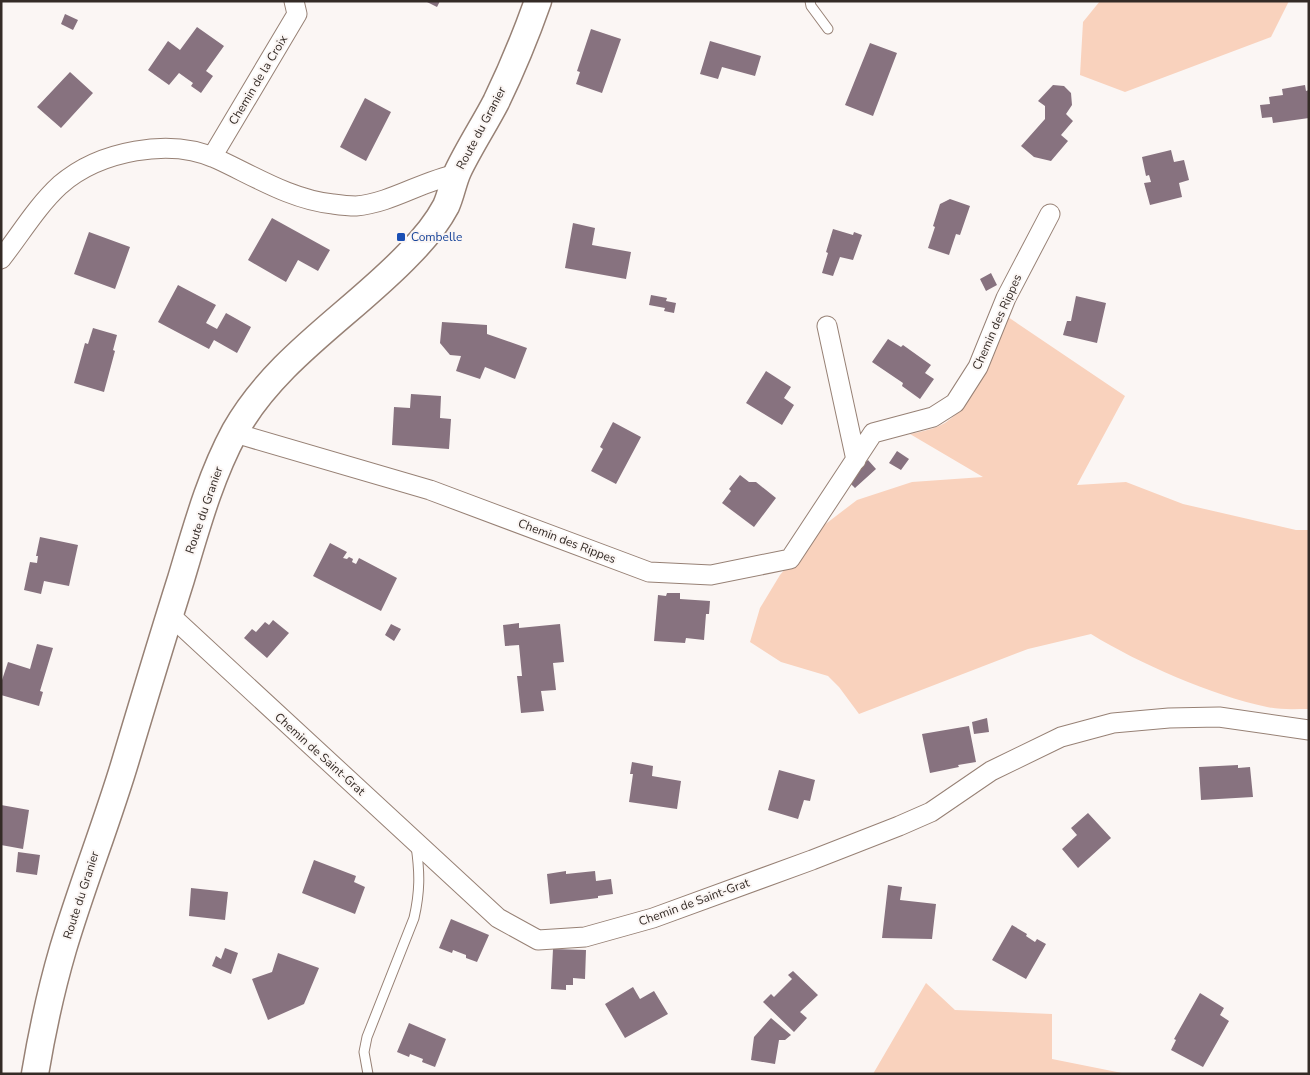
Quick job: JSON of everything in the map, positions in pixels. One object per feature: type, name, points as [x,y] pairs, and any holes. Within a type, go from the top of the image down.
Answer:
[{"type":"street","name":"Chemin de la Croix","points":[[212,157],[297,14],[294,1]]},
{"type":"street","name":"Route du Granier","points":[[35,1074],[49,1004],[63,950],[112,805],[212,480],[235,431],[255,402],[281,372],[315,339],[379,284],[410,253],[434,224],[446,206],[457,174],[496,101],[522,45],[538,1]]},
{"type":"street","points":[[1,259],[46,200],[61,184],[84,168],[108,158],[130,152],[155,148],[185,151],[212,157],[310,201],[340,205],[356,206],[378,201],[437,178],[457,174]]},
{"type":"street","name":"Chemin des Rippes","points":[[235,431],[245,436],[430,490],[648,572],[711,575],[790,559],[873,433],[933,417],[955,403],[978,367],[1006,298],[1050,214]]},
{"type":"street","points":[[826,326],[856,460]]},
{"type":"street","name":"Chemin de Saint-Grat","points":[[170,616],[498,918],[538,940],[585,937],[653,918],[812,860],[931,812],[991,771],[1061,737],[1113,722],[1219,717],[1309,730]]},
{"type":"lane","points":[[810,1],[811,6],[828,29]]},
{"type":"lane","points":[[368,1074],[364,1052],[367,1037],[414,918],[418,900],[419,868],[415,840]]},
{"type":"shaded area","points":[[1100,1],[1289,1],[1271,37],[1125,92],[1080,75],[1083,22]]},
{"type":"shaded area","points":[[1008,317],[1125,396],[1077,485],[1126,482],[1183,504],[1296,530],[1309,530],[1309,709],[1272,708],[1223,695],[1153,667],[1091,634],[1028,649],[859,714],[839,687],[828,676],[781,662],[750,642],[760,608],[780,575],[819,529],[857,500],[912,482],[983,477],[910,434],[939,426],[962,407],[981,378]]},
{"type":"shaded area","points":[[926,983],[955,1010],[1052,1014],[1052,1059],[1127,1074],[873,1074]]},
{"type":"building","points":[[425,1],[440,1],[437,7]]},
{"type":"building","points":[[65,14],[78,20],[73,30],[61,24]]},
{"type":"building","points":[[197,27],[224,46],[206,71],[213,76],[201,93],[191,86],[193,83],[179,73],[169,85],[148,70],[168,41],[180,50]]},
{"type":"building","points":[[591,29],[621,39],[602,93],[576,84],[580,72],[577,71]]},
{"type":"building","points":[[710,41],[761,56],[755,76],[722,67],[718,79],[700,74]]},
{"type":"building","points":[[870,43],[897,53],[873,116],[845,105]]},
{"type":"building","points":[[70,72],[93,93],[61,128],[37,107]]},
{"type":"building","points":[[1053,85],[1064,86],[1071,93],[1072,105],[1066,114],[1073,121],[1061,135],[1068,141],[1051,161],[1034,157],[1021,146],[1045,119],[1045,106],[1038,101]]},
{"type":"building","points":[[1305,85],[1306,91],[1309,90],[1309,118],[1273,123],[1272,117],[1262,118],[1260,105],[1270,104],[1269,97],[1283,95],[1282,89]]},
{"type":"building","points":[[365,98],[391,112],[366,161],[340,147]]},
{"type":"building","points":[[1171,150],[1174,162],[1184,160],[1189,180],[1179,183],[1182,197],[1150,205],[1144,183],[1151,182],[1149,175],[1146,176],[1142,157]]},
{"type":"building","points":[[950,199],[970,206],[960,235],[956,234],[949,255],[928,248],[940,204]]},
{"type":"building","points":[[272,218],[330,250],[318,271],[298,260],[286,282],[248,260]]},
{"type":"building","points":[[573,223],[595,228],[592,245],[631,252],[626,279],[565,268]]},
{"type":"building","points":[[833,229],[853,235],[854,232],[862,235],[853,260],[840,257],[833,276],[822,273]]},
{"type":"building","points":[[89,232],[130,247],[115,289],[74,274]]},
{"type":"building","points":[[991,273],[997,285],[986,291],[980,279]]},
{"type":"building","points":[[178,285],[216,305],[206,323],[217,329],[226,313],[251,327],[237,353],[214,340],[209,349],[158,322]]},
{"type":"building","points":[[651,295],[667,298],[666,301],[676,303],[674,313],[664,311],[665,308],[649,305]]},
{"type":"building","points":[[1076,296],[1106,303],[1097,343],[1063,335],[1067,321],[1071,321]]},
{"type":"building","points":[[442,322],[487,325],[487,334],[527,348],[515,379],[485,367],[480,379],[456,371],[461,356],[450,355],[440,343]]},
{"type":"building","points":[[93,328],[117,335],[113,350],[115,351],[104,392],[74,383],[85,343],[88,344]]},
{"type":"building","points":[[888,339],[901,347],[903,345],[931,365],[925,373],[934,379],[920,399],[902,386],[903,383],[872,362]]},
{"type":"building","points":[[766,371],[791,387],[784,398],[794,405],[782,425],[746,403]]},
{"type":"building","points":[[411,394],[441,396],[440,418],[451,419],[449,449],[392,445],[394,407],[410,408]]},
{"type":"building","points":[[613,422],[641,437],[616,484],[591,471],[603,449],[600,447]]},
{"type":"building","points":[[897,451],[909,459],[901,470],[889,463]]},
{"type":"building","points":[[868,460],[876,469],[855,488],[846,479]]},
{"type":"building","points":[[740,475],[749,482],[756,482],[776,498],[754,527],[722,503],[731,491],[729,489]]},
{"type":"building","points":[[40,537],[78,545],[69,586],[44,581],[41,594],[24,590],[30,562],[37,563],[38,556],[36,556]]},
{"type":"building","points":[[330,543],[347,552],[343,558],[347,559],[349,557],[356,564],[359,558],[397,578],[381,611],[313,576]]},
{"type":"building","points":[[667,593],[680,593],[680,599],[710,601],[709,614],[706,614],[704,640],[686,638],[685,643],[654,641],[658,595],[666,596]]},
{"type":"building","points":[[273,620],[289,633],[267,658],[244,638],[252,629],[256,632],[265,622],[269,625]]},
{"type":"building","points":[[519,623],[519,628],[560,624],[564,662],[553,663],[556,690],[541,691],[544,711],[521,713],[517,676],[522,676],[519,645],[505,646],[503,625]]},
{"type":"building","points":[[391,624],[401,629],[394,641],[385,635]]},
{"type":"building","points":[[37,644],[53,648],[40,691],[43,692],[39,706],[1,695],[1,683],[8,662],[30,669]]},
{"type":"building","points":[[987,718],[989,732],[974,734],[972,722]]},
{"type":"building","points":[[969,726],[976,762],[930,773],[922,734]]},
{"type":"building","points":[[632,762],[653,766],[652,776],[681,781],[677,809],[629,802],[633,774],[630,774]]},
{"type":"building","points":[[1238,765],[1238,768],[1250,767],[1253,797],[1201,800],[1199,767]]},
{"type":"building","points":[[779,770],[815,780],[810,801],[804,800],[798,819],[768,810]]},
{"type":"building","points":[[1,805],[29,810],[23,849],[1,845]]},
{"type":"building","points":[[1088,813],[1111,838],[1078,868],[1062,849],[1077,835],[1071,828]]},
{"type":"building","points":[[18,852],[40,855],[37,875],[16,872]]},
{"type":"building","points":[[314,860],[356,876],[354,882],[365,887],[355,914],[302,893]]},
{"type":"building","points":[[566,871],[566,874],[595,871],[596,881],[611,879],[613,894],[598,896],[598,898],[550,904],[547,874]]},
{"type":"building","points":[[888,885],[902,887],[900,900],[936,904],[932,939],[882,938]]},
{"type":"building","points":[[191,888],[228,892],[225,920],[189,916]]},
{"type":"building","points":[[451,919],[489,935],[477,962],[453,950],[452,953],[439,948]]},
{"type":"building","points":[[1012,925],[1027,934],[1026,936],[1035,942],[1037,939],[1046,944],[1026,979],[992,960]]},
{"type":"building","points":[[225,948],[238,953],[231,974],[212,966],[216,956],[221,959]]},
{"type":"building","points":[[553,949],[586,950],[585,979],[573,978],[573,985],[566,985],[566,990],[551,989]]},
{"type":"building","points":[[278,953],[319,968],[304,1004],[268,1020],[252,979],[272,972]]},
{"type":"building","points":[[793,971],[818,995],[800,1012],[807,1018],[794,1032],[763,1002],[771,994],[774,997],[792,979],[788,975]]},
{"type":"building","points":[[633,987],[640,999],[654,991],[668,1014],[625,1038],[605,1004]]},
{"type":"building","points":[[1200,993],[1224,1008],[1220,1015],[1229,1021],[1203,1067],[1171,1050],[1176,1040],[1174,1039]]},
{"type":"building","points":[[771,1018],[791,1035],[785,1040],[779,1040],[775,1064],[751,1060],[754,1037]]},
{"type":"building","points":[[409,1023],[446,1039],[435,1067],[422,1062],[423,1059],[410,1054],[409,1057],[397,1052]]},
{"type":"place","name":"Combelle","points":[[401,237]]}]
